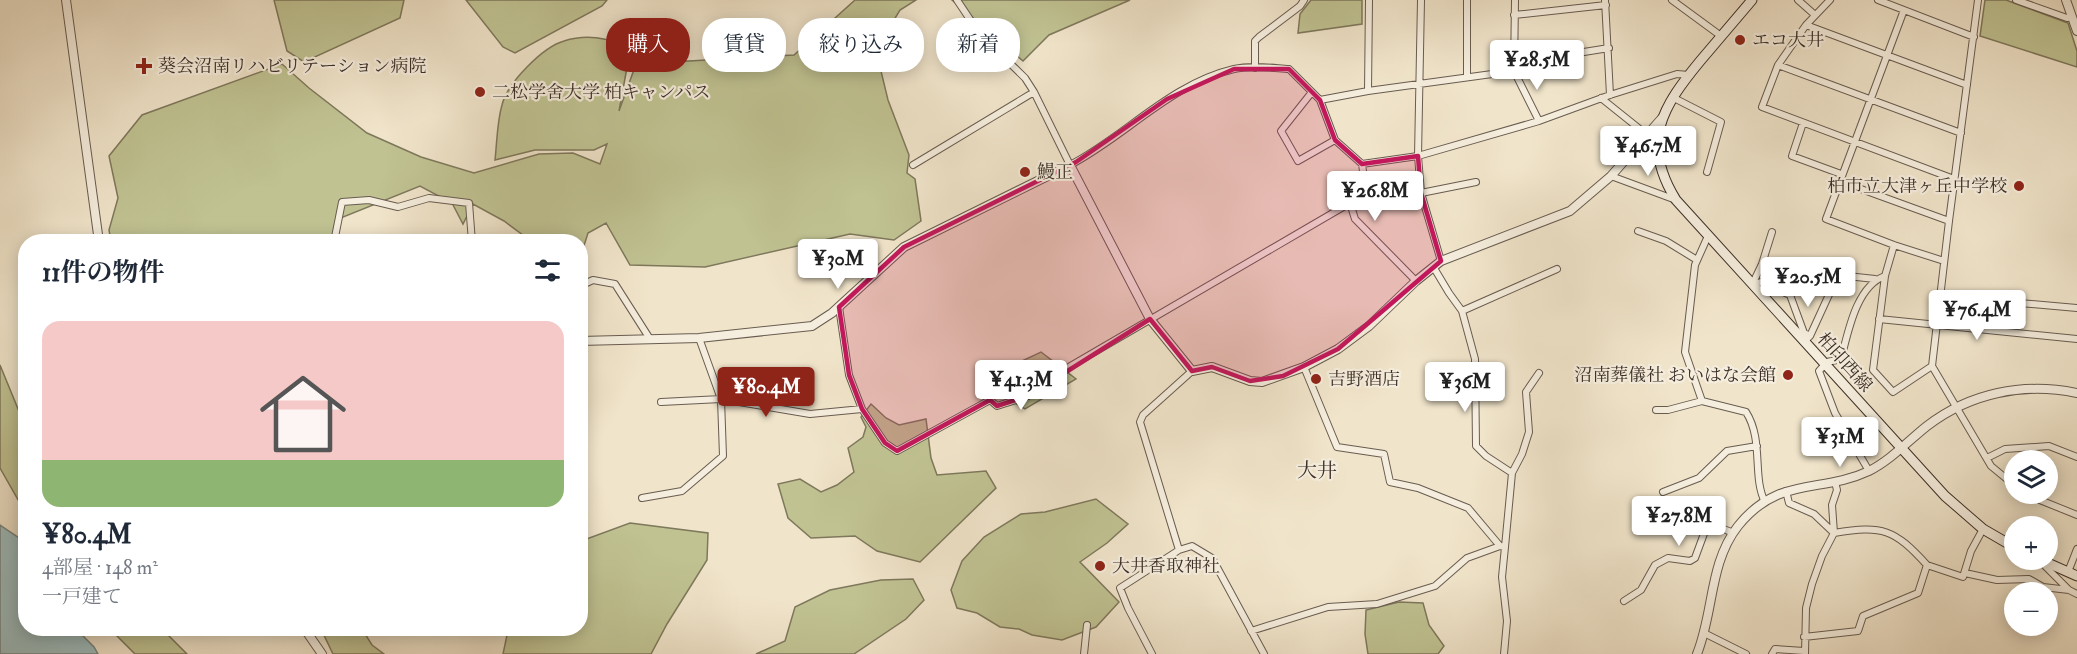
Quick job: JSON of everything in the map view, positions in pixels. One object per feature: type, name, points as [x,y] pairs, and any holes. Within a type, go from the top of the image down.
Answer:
[{"type":"main road","name":"柏印西線","points":[[1752,0],[1672,97],[1662,117],[1658,142],[1663,177],[1676,200],[1752,285],[1807,339],[1825,365],[1957,508],[1983,530],[2004,542]]},
{"type":"main road","points":[[2058,568],[2073,574]]},
{"type":"street","points":[[66,0],[98,234]]},
{"type":"street","points":[[957,0],[979,33],[1025,78],[1034,92],[1150,319],[1192,371]]},
{"type":"street","points":[[1255,68],[1255,42],[1305,0]]},
{"type":"street","points":[[1368,91],[1369,0]]},
{"type":"street","points":[[1421,0],[1418,156],[1421,193],[1441,261]]},
{"type":"street","points":[[1467,0],[1467,77]]},
{"type":"street","points":[[1515,0],[1514,71],[1539,121]]},
{"type":"street","points":[[1672,0],[1721,36]]},
{"type":"street","points":[[1798,0],[1815,15]]},
{"type":"street","points":[[1830,0],[1806,25],[1778,65],[1762,107],[1954,179]]},
{"type":"street","points":[[1878,0],[1974,37]]},
{"type":"street","points":[[1978,0],[1932,366],[1992,466],[2004,476]]},
{"type":"street","points":[[2016,0],[2067,18],[2071,17]]},
{"type":"street","points":[[2066,0],[2077,31]]},
{"type":"street","points":[[1514,15],[1606,3],[1610,95]]},
{"type":"street","points":[[1904,10],[1826,219],[1944,261]]},
{"type":"street","points":[[1806,25],[1967,85]]},
{"type":"street","points":[[1565,55],[1609,48]]},
{"type":"street","points":[[1778,65],[1961,133]]},
{"type":"street","points":[[588,341],[699,338],[812,326],[839,307],[904,247],[1070,165],[1187,87],[1234,69],[1289,69],[1320,100],[1335,140],[1362,164],[1365,186],[1350,203],[1062,371],[1028,396],[997,406],[990,400],[897,451],[885,443],[862,409],[849,375],[839,307]]},
{"type":"street","points":[[1320,100],[1368,91],[1514,71]]},
{"type":"street","points":[[1362,164],[1418,156],[1539,121],[1677,74],[1689,75]]},
{"type":"street","points":[[913,165],[1034,92]]},
{"type":"street","points":[[1312,92],[1281,131],[1298,161],[1335,140]]},
{"type":"street","points":[[1672,97],[1721,122],[1707,172]]},
{"type":"street","points":[[1601,98],[1646,134]]},
{"type":"street","points":[[1179,550],[1140,422],[1143,415],[1192,371],[1212,367],[1250,381],[1262,382],[1304,367],[1338,349],[1370,326],[1416,281],[1441,261],[1569,211],[1611,176],[1662,117]]},
{"type":"street","points":[[1803,123],[1791,156],[1949,221]]},
{"type":"street","points":[[1611,176],[1676,200]]},
{"type":"street","points":[[1421,193],[1476,183]]},
{"type":"street","points":[[336,234],[342,202],[369,200],[398,207],[429,198],[469,203],[471,234]]},
{"type":"street","points":[[1350,203],[1355,219],[1416,281]]},
{"type":"street","points":[[1638,231],[1666,241],[1697,260]]},
{"type":"street","points":[[1752,285],[1762,264],[1772,232]]},
{"type":"street","points":[[1702,401],[1685,352],[1697,260],[1708,236]]},
{"type":"street","points":[[1894,245],[1885,276],[1873,370],[1893,392],[1932,366]]},
{"type":"street","points":[[1434,268],[1462,311],[1475,359],[1476,446],[1512,473]]},
{"type":"street","points":[[1462,311],[1557,269]]},
{"type":"street","points":[[1807,339],[1790,295],[1792,270],[1875,279],[1885,276]]},
{"type":"street","points":[[1807,339],[1838,275]]},
{"type":"street","points":[[1869,471],[1836,412],[1819,371],[1825,365],[1841,359],[1849,322],[1875,279]]},
{"type":"street","points":[[588,282],[593,280],[615,284],[650,339]]},
{"type":"street","points":[[1752,285],[1761,282],[1790,295]]},
{"type":"street","points":[[1940,296],[2077,308]]},
{"type":"street","points":[[1879,319],[2077,339]]},
{"type":"street","points":[[642,498],[682,491],[723,456],[721,399],[699,338]]},
{"type":"street","points":[[1304,367],[1337,447],[1384,453],[1390,482],[1418,488],[1468,508],[1502,546]]},
{"type":"street","points":[[1504,654],[1507,621],[1502,577],[1502,546],[1512,473],[1522,454],[1528,432],[1526,392],[1539,373]]},
{"type":"street","points":[[1697,654],[1704,633],[1719,561],[1733,533],[1746,517],[1765,502],[1786,491],[1808,485],[1835,482],[1869,471],[1925,428],[1957,407],[1984,396],[2022,388],[2056,389],[2077,393]]},
{"type":"street","points":[[661,402],[721,399],[810,414],[862,409]]},
{"type":"street","points":[[1656,410],[1668,410],[1702,401],[1746,412],[1753,422],[1761,494],[1765,502]]},
{"type":"street","points":[[1663,492],[1700,478],[1727,451],[1757,446]]},
{"type":"street","points":[[1987,458],[2005,449],[2049,446],[2077,457]]},
{"type":"street","points":[[1772,654],[1775,649],[1804,653],[1806,608],[1812,584],[1822,556],[1834,533],[1832,505],[1837,490],[1835,482]]},
{"type":"street","points":[[1786,491],[1789,503],[1814,514],[1834,533]]},
{"type":"street","points":[[2050,504],[2077,515]]},
{"type":"street","points":[[1624,601],[1641,590],[1655,565],[1668,558],[1690,561],[1695,558],[1705,531],[1712,527],[1726,529],[1733,533]]},
{"type":"street","points":[[1834,533],[1870,528],[1893,535],[1908,544],[1927,564],[1964,577],[1971,551],[1983,530]]},
{"type":"street","points":[[1152,654],[1120,588],[1179,550],[1192,546],[1212,558],[1264,654]]},
{"type":"street","points":[[1251,631],[1328,607],[1377,604],[1435,586],[1467,558],[1502,546]]},
{"type":"street","points":[[2073,574],[2077,549]]},
{"type":"street","points":[[1804,637],[1858,631],[1863,616],[1918,593],[1927,564]]},
{"type":"street","points":[[2049,570],[2069,590],[2077,594]]},
{"type":"street","points":[[1965,573],[1997,580],[2029,579],[2043,587],[2069,590]]},
{"type":"street","points":[[1083,654],[1088,625]]},
{"type":"street","points":[[1704,633],[1746,654]]},
{"type":"street","points":[[310,636],[322,654]]},
{"type":"highlighted area","points":[[1234,69],[1289,69],[1320,100],[1335,140],[1362,164],[1418,156],[1421,193],[1441,261],[1338,349],[1283,376],[1250,381],[1212,367],[1192,371],[1150,319],[1028,396],[997,406],[990,400],[897,451],[885,443],[862,409],[849,375],[839,307],[904,247],[1076,162],[1167,99]]},
{"type":"green space","points":[[274,0],[404,0],[400,18],[304,62],[287,51]]},
{"type":"green space","points":[[466,0],[607,0],[602,6],[515,53],[503,47]]},
{"type":"green space","points":[[855,0],[916,0],[900,10],[895,18],[835,18]]},
{"type":"green space","points":[[952,0],[1130,0],[1049,35],[1023,61],[1020,58],[1020,18],[973,18]]},
{"type":"green space","points":[[1311,0],[1362,0],[1362,24],[1298,33],[1300,14]]},
{"type":"green space","points":[[1985,0],[2006,0],[2068,23],[2077,51],[2077,67],[1980,36]]},
{"type":"green space","points":[[579,38],[606,40],[606,72],[626,72],[619,111],[633,72],[690,72],[690,61],[702,60],[702,72],[786,72],[786,55],[794,55],[798,51],[798,72],[881,72],[888,100],[909,155],[907,173],[915,179],[921,221],[894,240],[850,234],[705,267],[630,265],[606,223],[588,234],[522,234],[504,221],[473,204],[463,224],[452,203],[420,186],[338,219],[333,234],[110,234],[118,198],[109,156],[142,115],[282,64],[367,133],[421,157],[474,173],[539,154],[573,153],[600,164],[607,144],[594,150],[535,150],[495,160],[499,118],[505,96],[518,77],[536,58],[564,41]]},
{"type":"green space","points":[[1041,352],[1076,379],[1025,409],[1005,397],[990,376]]},
{"type":"green space","points":[[0,365],[18,409],[18,500],[0,468]]},
{"type":"green space","points":[[871,404],[886,418],[899,425],[926,419],[931,458],[937,475],[986,471],[996,488],[920,562],[877,551],[855,536],[811,538],[788,518],[778,484],[800,479],[821,492],[837,485],[854,472],[848,448],[863,437],[866,427],[861,417]]},
{"type":"green space","points":[[1096,499],[1128,524],[1107,543],[1080,562],[1119,602],[1096,627],[1062,640],[1032,635],[1019,629],[1000,627],[977,613],[957,608],[951,590],[962,561],[984,537],[1021,514],[1045,512]]},
{"type":"green space","points":[[630,523],[708,533],[707,560],[651,654],[503,654],[507,636],[588,636],[588,538]]},
{"type":"green space","points":[[913,579],[924,600],[906,619],[854,654],[756,654],[785,641],[795,607],[830,590],[881,580]]},
{"type":"green space","points":[[1399,602],[1423,603],[1429,625],[1444,646],[1438,654],[1368,654],[1365,634],[1366,610]]},
{"type":"green space","points":[[117,636],[169,636],[187,654],[135,654]]},
{"type":"green space","points":[[324,636],[366,636],[372,645],[384,654],[333,654]]},
{"type":"water","points":[[0,525],[18,537],[18,636],[83,636],[98,654],[0,654]]},
{"type":"place","name":"エコ大井","points":[[1740,40]]},
{"type":"place","name":"葵会沼南リハビリテーション病院","points":[[144,66]]},
{"type":"place","name":"二松学舍大学 柏キャンパス","points":[[480,92]]},
{"type":"place","name":"鰻正","points":[[1025,172]]},
{"type":"place","name":"柏市立大津ヶ丘中学校","points":[[2019,186]]},
{"type":"place","name":"沼南葬儀社 おいはな会館","points":[[1788,375]]},
{"type":"place","name":"吉野酒店","points":[[1316,379]]},
{"type":"place","name":"大井香取神社","points":[[1100,566]]},
{"type":"district","name":"大井","points":[[1317,470]]}]
